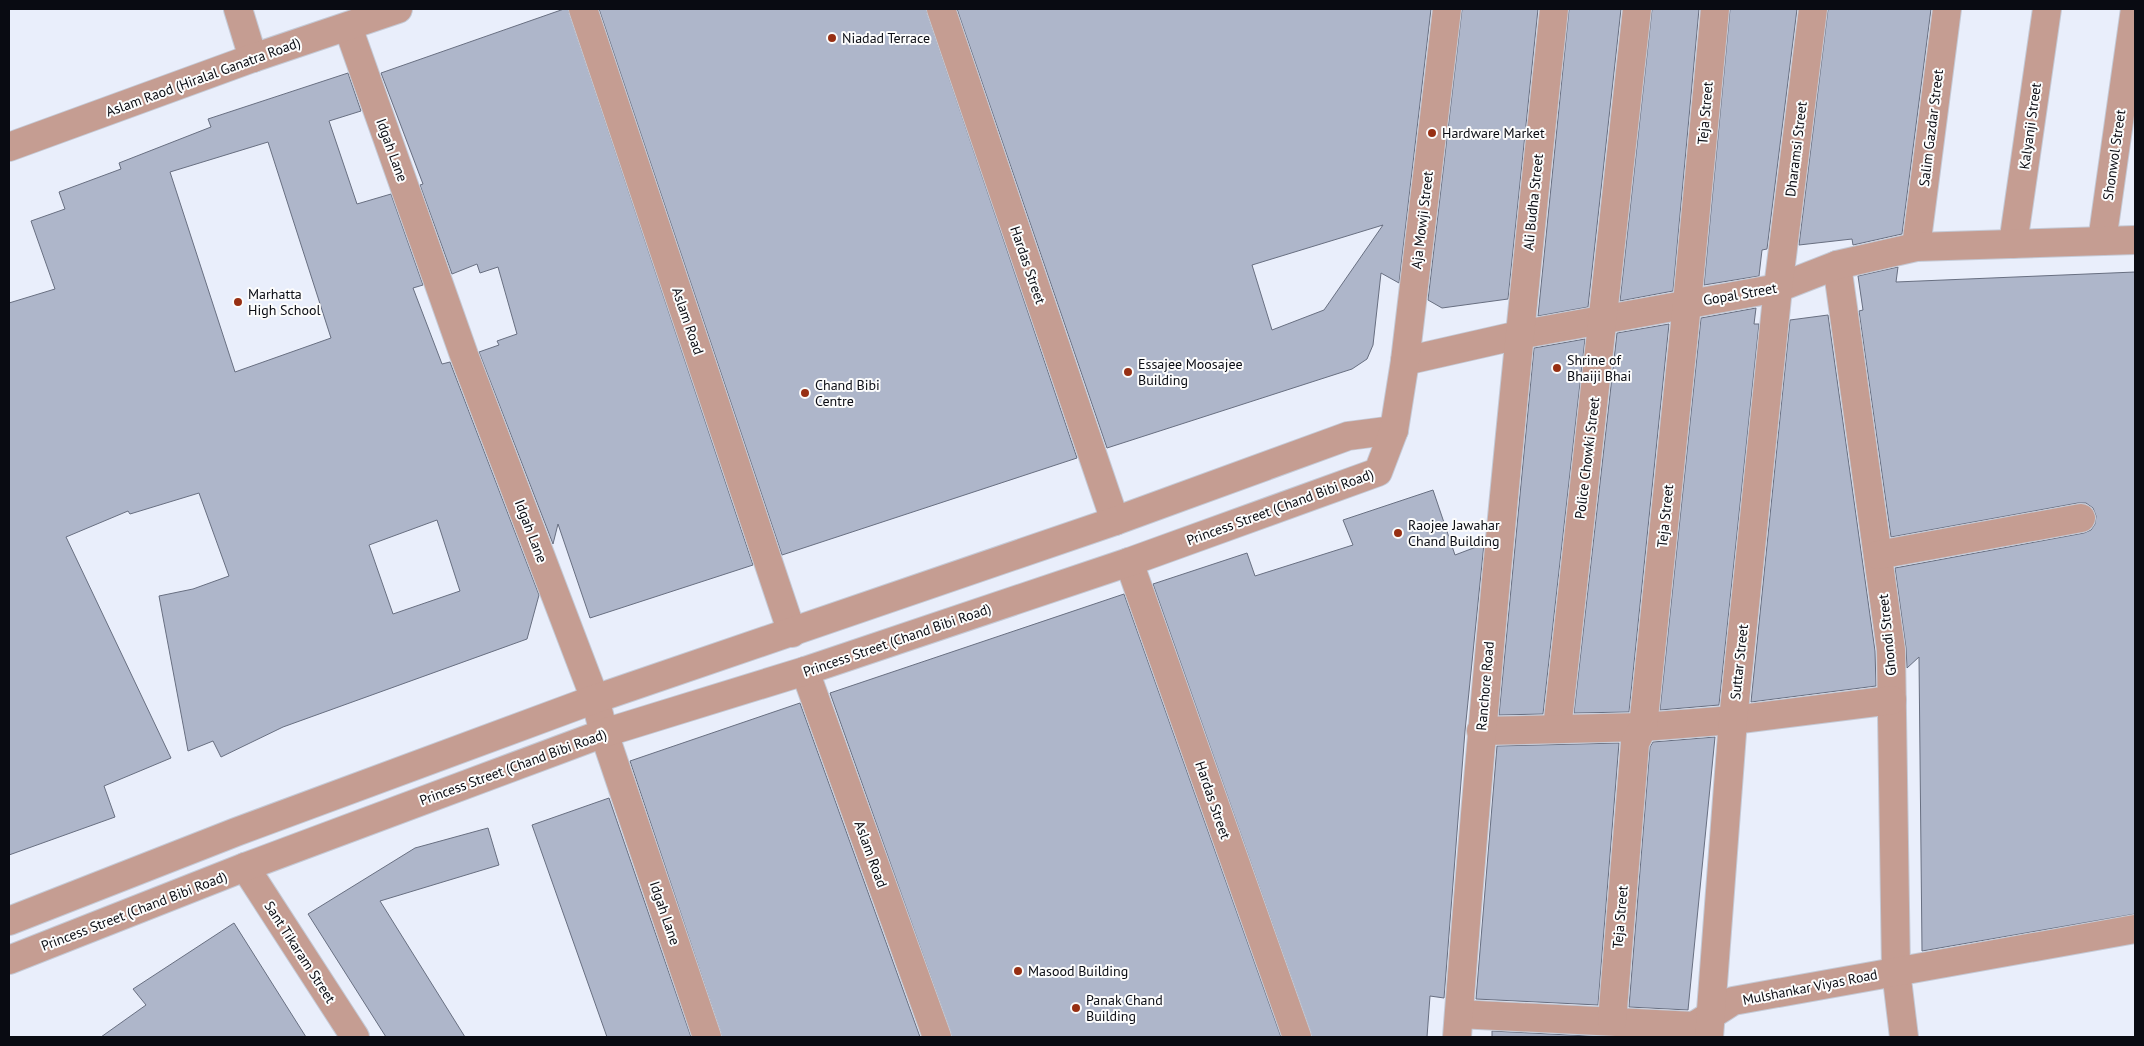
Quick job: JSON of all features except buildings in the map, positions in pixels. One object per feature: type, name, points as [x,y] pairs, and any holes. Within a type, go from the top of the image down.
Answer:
[{"type":"street","points":[[238,9],[253,58]]},
{"type":"street","name":"Aslam Road","points":[[583,9],[792,632]]},
{"type":"street","name":"Hardas Street","points":[[941,9],[1115,521]]},
{"type":"street","name":"Aja Mowji Street","points":[[1394,430],[1405,361],[1447,9]]},
{"type":"street","name":"Ali Budha Street","points":[[1519,335],[1554,9]]},
{"type":"street","name":"Police Chowki Street","points":[[1557,729],[1637,9]]},
{"type":"street","name":"Teja Street","points":[[1612,1021],[1636,743],[1643,727],[1688,304],[1715,9]]},
{"type":"street","name":"Dharamsi Street","points":[[1778,288],[1813,9]]},
{"type":"street","name":"Salim Gazdar Street","points":[[1916,247],[1946,9]]},
{"type":"street","name":"Kalyanji Street","points":[[2013,244],[2046,9]]},
{"type":"street","name":"Shonwol Street","points":[[2102,241],[2135,9]]},
{"type":"street","name":"Aslam Raod (Hiralal Ganatra Road)","points":[[9,147],[253,58],[348,27],[382,11]]},
{"type":"street","name":"Idgah Lane","points":[[348,27],[464,355],[595,699],[604,732],[707,1037]]},
{"type":"street","name":"Gopal Street","points":[[1405,361],[1604,318],[1778,288],[1837,265],[1916,247],[2135,240]]},
{"type":"street","name":"Ghondi Street","points":[[1837,265],[1891,650],[1896,971],[1904,1037]]},
{"type":"street","name":"Suttar Street","points":[[1710,1027],[1733,720],[1778,288]]},
{"type":"street","name":"Ranchore Road","points":[[1458,1025],[1481,730],[1519,335]]},
{"type":"street","points":[[9,922],[236,832],[595,699],[1115,521],[1348,436],[1394,430]]},
{"type":"street","name":"Princess Street (Chand Bibi Road)","points":[[9,960],[245,867],[604,732],[805,671],[1129,562],[1378,472],[1394,430]]},
{"type":"street","points":[[1878,555],[2081,518]]},
{"type":"street","name":"Hardas Street","points":[[1129,562],[1297,1037]]},
{"type":"street","name":"Aslam Road","points":[[805,671],[937,1037]]},
{"type":"street","points":[[1481,730],[1643,727],[1733,720],[1892,700]]},
{"type":"street","name":"Sant Tikaram Street","points":[[245,867],[355,1037]]},
{"type":"street","name":"Mulshankar Viyas Road","points":[[1458,1025],[1612,1021],[1710,1027],[1733,1001],[2135,929]]},
{"type":"place","name":"Niadad Terrace","points":[[832,38]]},
{"type":"place","name":"Hardware Market","points":[[1432,133]]},
{"type":"place","name":"Marhatta High School","points":[[238,302]]},
{"type":"place","name":"Shrine of Bhaiji Bhai","points":[[1557,368]]},
{"type":"place","name":"Essajee Moosajee Building","points":[[1128,372]]},
{"type":"place","name":"Chand Bibi Centre","points":[[805,393]]},
{"type":"place","name":"Raojee Jawahar Chand Building","points":[[1398,533]]},
{"type":"place","name":"Masood Building","points":[[1018,971]]},
{"type":"place","name":"Panak Chand Building","points":[[1076,1008]]}]
